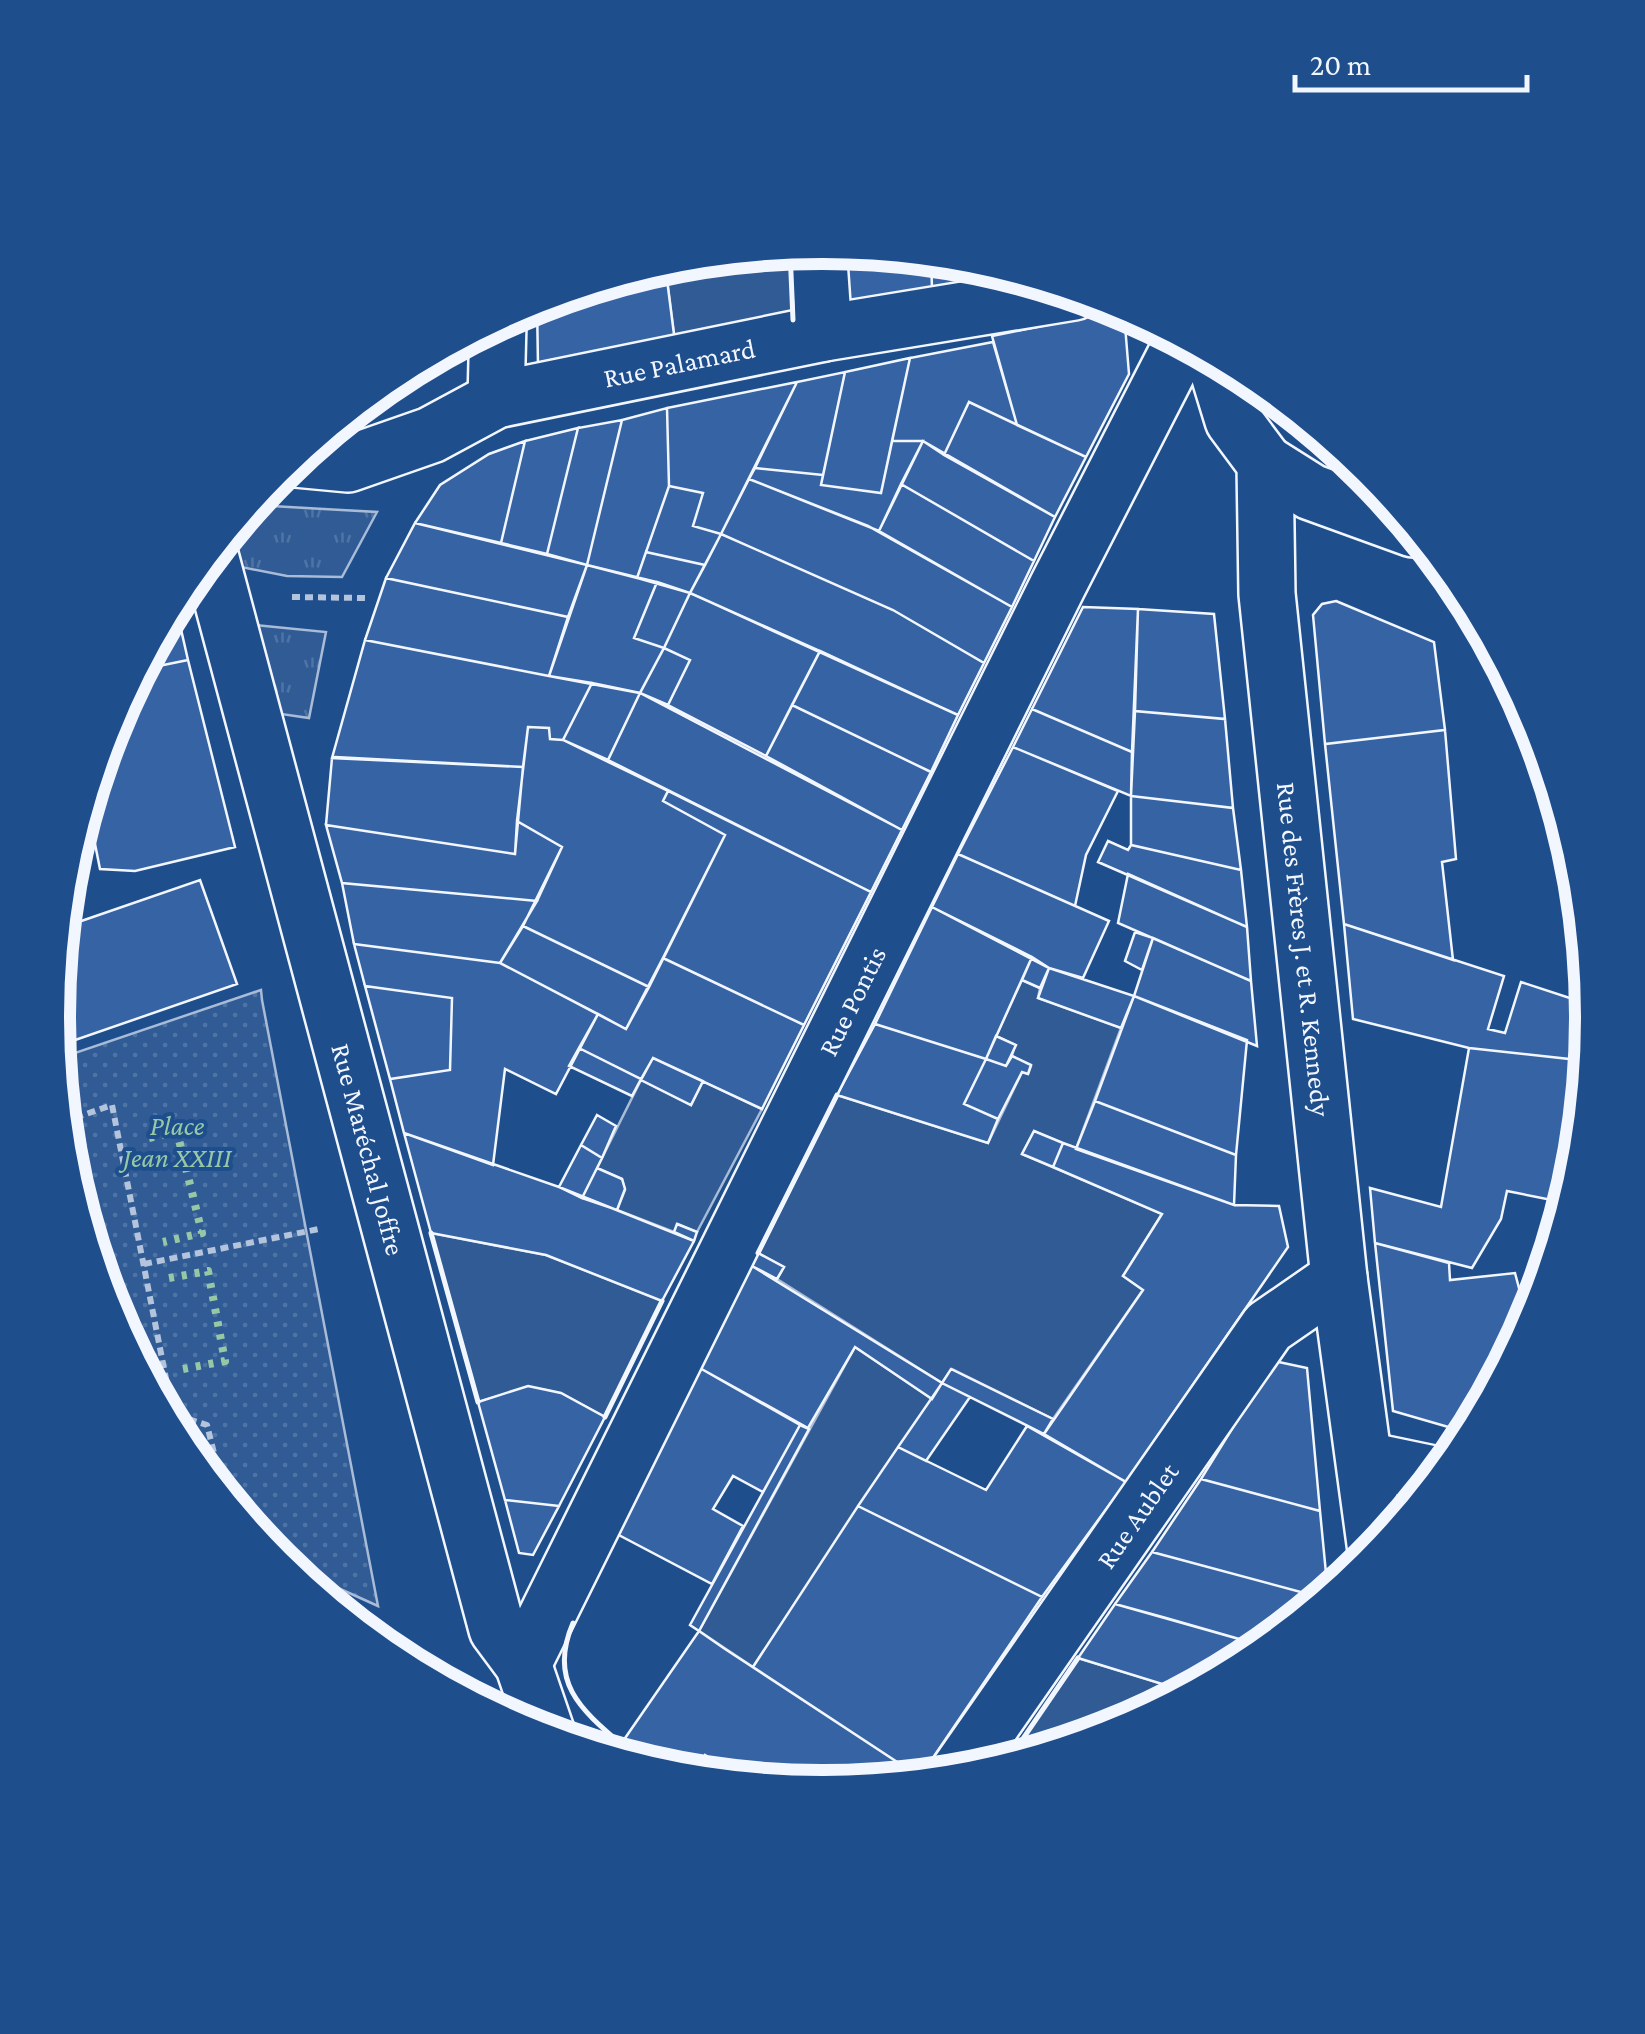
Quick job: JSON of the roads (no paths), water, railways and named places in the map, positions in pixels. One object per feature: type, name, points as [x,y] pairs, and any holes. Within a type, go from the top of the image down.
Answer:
[{"type":"street","points":[[819,264],[824,332]]},
{"type":"street","name":"Rue Palamard","points":[[316,460],[348,464],[431,435],[496,400],[824,332],[1041,297]]},
{"type":"street","points":[[496,400],[498,339]]},
{"type":"street","name":"Rue Pontis","points":[[523,1664],[1040,620],[1177,354]]},
{"type":"street","points":[[1220,378],[1233,420],[1265,463],[1310,492],[1386,519]]},
{"type":"street","name":"Rue des Frères J. et R. Kennedy","points":[[1265,463],[1267,594],[1340,1278],[1374,1529]]},
{"type":"street","name":"Rue Maréchal Joffre","points":[[215,574],[497,1629],[523,1664],[540,1714]]},
{"type":"street","name":"Rue Aublet","points":[[969,1755],[1268,1327],[1340,1278]]},
{"type":"street","points":[[1366,1460],[1421,1472]]},
{"type":"park label","name":"Place Jean XXIII","points":[[177,1141]]}]
